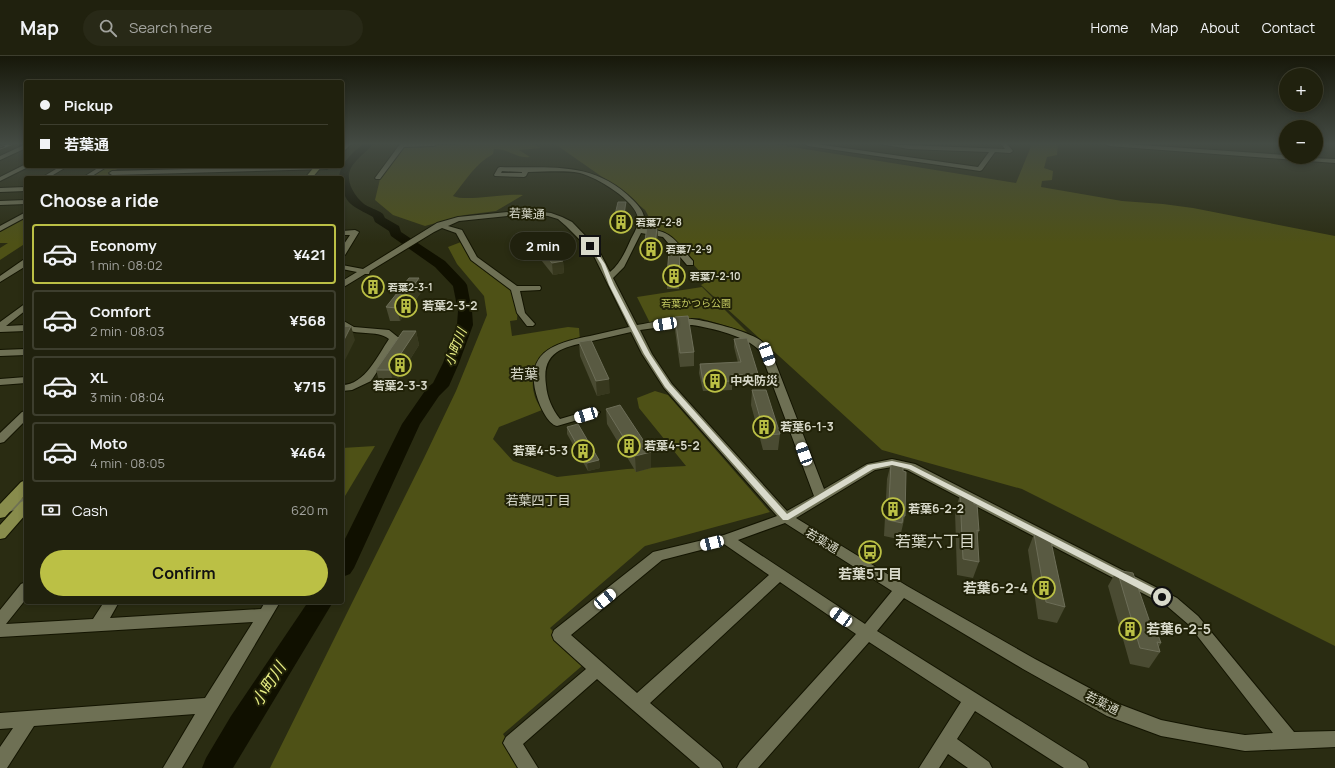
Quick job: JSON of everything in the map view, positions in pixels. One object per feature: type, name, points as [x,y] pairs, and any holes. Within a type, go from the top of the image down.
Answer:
[{"type":"main road","points":[[1,511],[24,487]]},
{"type":"main road","points":[[0,534],[24,507]]},
{"type":"street","points":[[597,177],[616,189],[638,208],[642,219],[639,230],[620,267],[608,278]]},
{"type":"street","points":[[0,190],[24,189]]},
{"type":"street","points":[[0,202],[24,202]]},
{"type":"street","name":"若葉通","points":[[344,284],[440,226],[468,217],[526,212],[550,214],[560,218],[569,224],[594,251],[603,264],[608,278],[647,354],[668,386],[786,518],[902,590],[1029,664],[1113,710],[1161,728],[1245,743],[1335,739]]},
{"type":"street","points":[[0,229],[24,215]]},
{"type":"street","points":[[440,226],[459,232],[474,258],[515,289],[521,313],[530,324]]},
{"type":"street","points":[[639,230],[660,233],[666,236],[690,263]]},
{"type":"street","points":[[344,232],[355,232],[344,250]]},
{"type":"street","points":[[0,280],[24,263]]},
{"type":"street","points":[[344,267],[366,272]]},
{"type":"street","points":[[515,289],[537,288]]},
{"type":"street","points":[[0,326],[24,308]]},
{"type":"street","points":[[594,412],[557,423],[548,413],[541,391],[540,376],[543,362],[548,353],[565,345],[634,329],[676,322],[692,322],[720,328],[757,342],[763,347],[767,354],[821,498]]},
{"type":"street","points":[[344,324],[351,329],[386,332],[394,338],[367,379],[348,388],[344,388]]},
{"type":"street","points":[[0,329],[24,328]]},
{"type":"street","points":[[0,353],[24,352]]},
{"type":"street","points":[[0,382],[24,380]]},
{"type":"street","points":[[0,439],[24,416]]},
{"type":"street","points":[[714,768],[597,669],[560,635],[658,556],[726,539],[786,518],[871,467],[892,463],[911,467],[1172,602],[1193,620],[1290,741]]},
{"type":"street","points":[[1,511],[24,502]]},
{"type":"street","points":[[726,539],[866,633],[1080,768]]},
{"type":"street","points":[[638,703],[778,575]]},
{"type":"street","points":[[746,768],[866,633],[902,590]]},
{"type":"street","points":[[0,621],[24,591]]},
{"type":"street","points":[[97,625],[111,604]]},
{"type":"street","points":[[0,631],[97,625],[269,608]]},
{"type":"street","points":[[172,768],[269,608]]},
{"type":"street","points":[[529,768],[512,743],[597,669]]},
{"type":"street","points":[[928,768],[946,742],[971,700]]},
{"type":"street","points":[[0,721],[210,705]]},
{"type":"street","points":[[0,762],[30,718]]},
{"type":"street","points":[[946,742],[983,768]]},
{"type":"green space","points":[[381,177],[468,177],[453,196],[459,198],[476,198],[523,195],[496,211],[465,215],[425,226],[393,215],[375,200]]},
{"type":"green space","points":[[603,177],[980,177],[1016,183],[1018,177],[1052,177],[1052,180],[1042,181],[1041,187],[1122,201],[1193,208],[1335,236],[1335,646],[1022,489],[882,450],[701,285],[708,281],[665,232],[645,229],[649,223],[649,217],[645,210]]},
{"type":"green space","points":[[24,216],[24,244],[0,260],[0,248],[8,243],[0,243],[0,231]]},
{"type":"green space","points":[[567,236],[574,244],[555,247],[548,240]]},
{"type":"green space","points":[[461,242],[514,290],[518,306],[517,320],[510,321],[512,336],[568,327],[579,328],[580,341],[550,348],[543,354],[537,364],[533,376],[533,388],[537,402],[542,410],[499,427],[493,439],[513,461],[557,477],[627,469],[686,466],[639,408],[637,398],[655,391],[668,395],[770,512],[645,546],[550,628],[583,665],[503,734],[524,768],[270,768],[424,458],[456,391],[487,315],[484,296],[457,264],[448,247]]},
{"type":"green space","name":"若葉かつら公園","points":[[702,287],[747,332],[699,318],[683,318],[650,323],[637,297]]},
{"type":"green space","points":[[375,446],[344,498],[344,448]]},
{"type":"building","points":[[618,202],[626,202],[623,219],[614,219]]},
{"type":"building","points":[[647,226],[657,226],[655,248],[644,248]]},
{"type":"building","points":[[539,232],[563,261],[552,263],[529,234]]},
{"type":"building","points":[[669,251],[680,252],[679,276],[667,276]]},
{"type":"building","points":[[409,278],[419,278],[397,308],[386,307]]},
{"type":"building","points":[[688,316],[694,352],[680,353],[675,317]]},
{"type":"building","points":[[351,326],[344,340],[344,327]]},
{"type":"building","points":[[403,331],[416,331],[390,370],[376,370]]},
{"type":"building","points":[[747,338],[758,374],[731,375],[733,381],[703,382],[700,364],[741,362],[734,339]]},
{"type":"building","points":[[591,340],[609,379],[596,381],[579,342]]},
{"type":"building","points":[[752,390],[766,390],[780,434],[765,435]]},
{"type":"building","points":[[620,405],[651,452],[635,456],[606,409]]},
{"type":"building","points":[[578,424],[599,460],[587,463],[567,427]]},
{"type":"building","points":[[891,463],[903,465],[903,471],[906,472],[905,516],[903,516],[902,523],[888,520]]},
{"type":"building","points":[[960,495],[973,497],[974,504],[977,504],[979,562],[963,559]]},
{"type":"building","points":[[1034,534],[1050,537],[1065,607],[1046,602]]},
{"type":"building","points":[[1117,570],[1133,573],[1154,634],[1158,635],[1161,643],[1157,642],[1160,652],[1140,648]]},
{"type":"waterway","name":"小町川","points":[[344,179],[348,192],[358,205],[379,216],[379,220],[395,229],[395,233],[440,264],[460,285],[465,311],[465,325],[451,363],[440,386],[433,392],[411,424],[344,564]]},
{"type":"waterway","name":"小町川","points":[[217,768],[320,604]]},
{"type":"place","name":"若葉7-2-8","points":[[621,222]]},
{"type":"place","name":"若葉7-2-9","points":[[651,249]]},
{"type":"place","name":"若葉7-2-10","points":[[674,276]]},
{"type":"place","name":"若葉2-3-1","points":[[373,287]]},
{"type":"place","name":"若葉2-3-2","points":[[406,306]]},
{"type":"place","name":"若葉2-3-3","points":[[400,365]]},
{"type":"place","name":"中央防災","points":[[715,381]]},
{"type":"place","name":"若葉6-1-3","points":[[764,427]]},
{"type":"place","name":"若葉4-5-2","points":[[629,446]]},
{"type":"place","name":"若葉4-5-3","points":[[583,451]]},
{"type":"place","name":"若葉6-2-2","points":[[893,509]]},
{"type":"place","name":"若葉5丁目","points":[[870,552]]},
{"type":"place","name":"若葉6-2-4","points":[[1044,588]]},
{"type":"place","name":"若葉6-2-5","points":[[1130,629]]},
{"type":"district","name":"若葉","points":[[524,374]]},
{"type":"district","name":"若葉四丁目","points":[[538,500]]},
{"type":"district","name":"若葉六丁目","points":[[935,541]]},
{"type":"route","points":[[590,246],[603,264],[608,278],[647,354],[668,386],[786,518],[871,467],[892,463],[911,467],[1162,597]]}]
